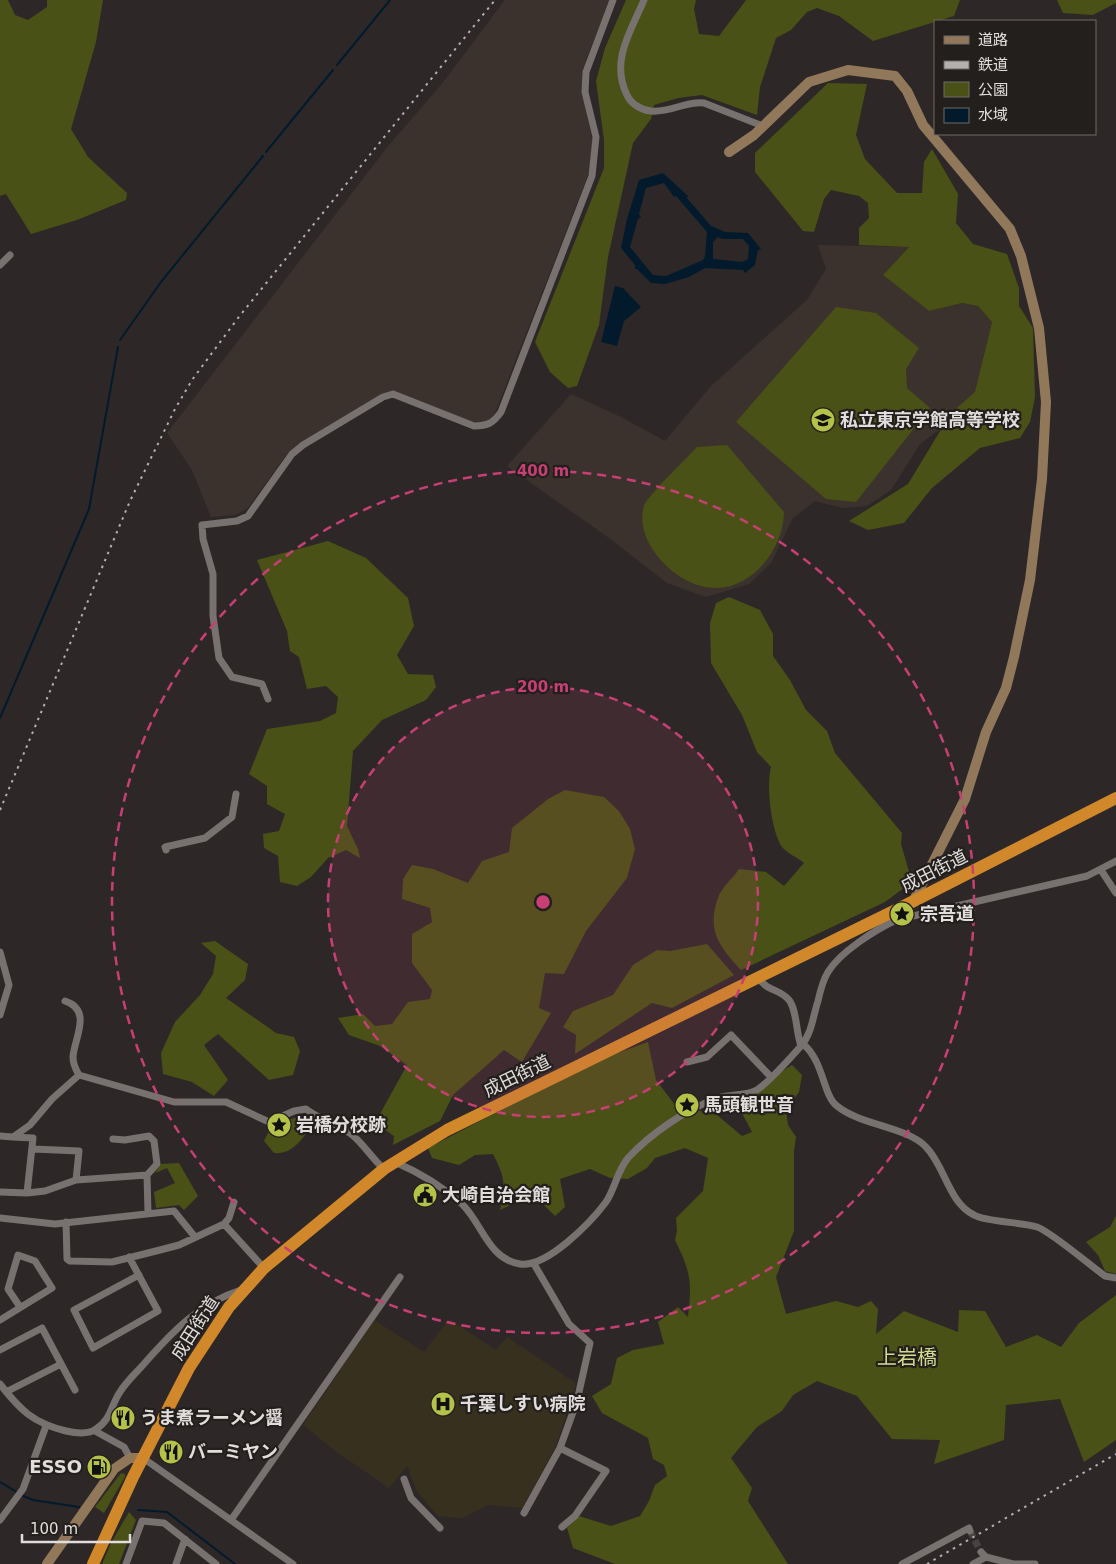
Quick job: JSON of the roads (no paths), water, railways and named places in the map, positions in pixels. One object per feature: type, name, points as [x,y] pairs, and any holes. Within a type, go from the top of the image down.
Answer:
[{"type":"highway","name":"成田街道","points":[[93,1564],[143,1458],[189,1368],[210,1332],[244,1289],[264,1268],[389,1165],[447,1130],[758,976],[897,914],[913,902],[1116,798]]},
{"type":"street","points":[[268,698],[262,684],[232,677],[219,658],[213,616],[213,574],[203,539],[202,525],[237,521],[248,516],[292,454],[303,445],[383,397],[392,394],[474,426],[486,426],[494,421],[501,412],[592,176],[596,137],[585,92],[586,72],[613,0]]},
{"type":"street","points":[[644,0],[619,65],[620,78],[629,100],[641,109],[653,112],[695,102],[704,103],[763,126]]},
{"type":"street","points":[[729,152],[763,126],[809,82],[826,75],[860,70],[895,76],[907,91],[923,125],[1010,229],[1021,256],[1038,328],[1046,402],[1042,480],[1030,580],[1006,688],[986,732],[965,799],[913,902]]},
{"type":"street","points":[[0,265],[10,255]]},
{"type":"street","points":[[166,850],[165,847],[205,838],[232,817],[236,794]]},
{"type":"street","points":[[79,1075],[174,1102],[226,1102],[269,1122],[294,1111],[306,1109],[317,1118],[349,1132],[360,1142],[372,1159],[415,1172],[461,1204],[474,1218],[487,1241],[505,1258],[522,1264],[534,1264],[546,1259],[576,1233],[607,1201],[618,1174],[628,1159],[651,1138],[693,1108],[720,1097],[756,1091],[802,1045],[814,1020],[817,1002],[828,972],[870,933],[897,914],[1087,876],[1116,861]]},
{"type":"street","points":[[1101,870],[1116,893]]},
{"type":"street","points":[[0,952],[9,985],[0,1016]]},
{"type":"street","points":[[758,976],[763,986],[788,999],[794,1011],[796,1034],[802,1045],[809,1049],[819,1064],[829,1095],[836,1106],[871,1123],[915,1138],[927,1147],[956,1196],[974,1216],[1040,1228],[1105,1276],[1116,1278]]},
{"type":"street","points":[[65,1001],[71,1003],[82,1026],[73,1058],[79,1075]]},
{"type":"street","points":[[687,1062],[707,1057],[731,1035],[770,1076]]},
{"type":"street","points":[[13,1137],[30,1125],[52,1099],[79,1075]]},
{"type":"street","points":[[0,1136],[34,1138],[27,1193]]},
{"type":"street","points":[[0,1192],[27,1193],[45,1191],[76,1180],[147,1175],[157,1164],[154,1140],[149,1136],[125,1140],[113,1139]]},
{"type":"street","points":[[33,1149],[79,1152],[76,1180]]},
{"type":"street","points":[[147,1175],[148,1213]]},
{"type":"street","points":[[66,1222],[65,1255],[70,1261],[112,1262],[179,1245],[224,1224],[229,1218],[234,1202]]},
{"type":"street","points":[[0,1218],[41,1224],[174,1211],[195,1237]]},
{"type":"street","points":[[224,1224],[264,1268]]},
{"type":"street","points":[[0,1320],[20,1308],[52,1288],[35,1261],[18,1255],[8,1289],[20,1308]]},
{"type":"street","points":[[129,1257],[139,1275],[158,1311],[93,1348],[74,1310],[139,1275]]},
{"type":"street","points":[[524,1513],[560,1448],[563,1435],[577,1401],[590,1343],[569,1324],[534,1264]]},
{"type":"street","points":[[231,1520],[400,1277]]},
{"type":"street","points":[[95,1431],[107,1420],[120,1392],[174,1329],[222,1296],[244,1289]]},
{"type":"street","points":[[0,1350],[42,1328],[75,1390]]},
{"type":"street","points":[[6,1392],[61,1364]]},
{"type":"street","points":[[0,1384],[30,1417],[46,1426],[72,1432],[95,1431],[124,1447],[130,1458]]},
{"type":"street","points":[[0,1520],[23,1489],[46,1426]]},
{"type":"street","points":[[560,1448],[606,1471],[575,1516],[562,1527]]},
{"type":"street","points":[[47,1564],[114,1469],[130,1458],[143,1458],[293,1564]]},
{"type":"street","points":[[404,1479],[411,1498],[440,1528]]},
{"type":"street","points":[[126,1564],[142,1521],[164,1523],[216,1564]]},
{"type":"street","points":[[902,1564],[968,1528],[970,1530]]},
{"type":"street","points":[[176,1564],[185,1539]]},
{"type":"street","points":[[973,1564],[983,1554],[1013,1564],[1036,1564]]},
{"type":"water","points":[[663,173],[688,196],[687,198],[711,226],[725,232],[748,233],[761,249],[758,250],[755,265],[745,273],[743,270],[705,268],[689,277],[665,284],[651,283],[635,269],[635,265],[621,248],[627,219],[639,180]],"holes":[[[664,183],[674,197],[676,196],[707,232],[703,260],[666,276],[653,275],[630,247],[638,219],[641,217],[639,214],[646,188]],[[718,237],[722,239],[743,239],[749,246],[748,259],[742,262],[713,259],[713,242]]]},
{"type":"water","points":[[615,286],[623,288],[641,307],[624,321],[617,346],[601,342]]},
{"type":"waterway","points":[[337,65],[390,0]]},
{"type":"waterway","points":[[266,152],[333,70]]},
{"type":"waterway","points":[[120,340],[161,282],[263,156]]},
{"type":"waterway","points":[[0,718],[89,509],[118,347]]},
{"type":"waterway","points":[[0,1482],[17,1492]]},
{"type":"waterway","points":[[21,1495],[33,1500],[79,1507]]},
{"type":"waterway","points":[[138,1510],[167,1512],[235,1564]]},
{"type":"tunnel","points":[[970,1531],[981,1552]]},
{"type":"railway","points":[[0,810],[130,501],[175,409],[192,380],[238,318],[495,0]]},
{"type":"railway","points":[[927,1564],[1116,1454]]},
{"type":"place","name":"私立東京学館高等学校","points":[[823,420]]},
{"type":"place","name":"宗吾道","points":[[902,914]]},
{"type":"place","name":"馬頭観世音","points":[[687,1105]]},
{"type":"place","name":"岩橋分校跡","points":[[279,1125]]},
{"type":"place","name":"大崎自治会館","points":[[425,1195]]},
{"type":"place","name":"千葉しすい病院","points":[[443,1404]]},
{"type":"place","name":"うま煮ラーメン醤","points":[[123,1418]]},
{"type":"place","name":"バーミヤン","points":[[171,1452]]},
{"type":"place","name":"ESSO","points":[[99,1467]]},
{"type":"district","name":"上岩橋","points":[[907,1357]]}]
